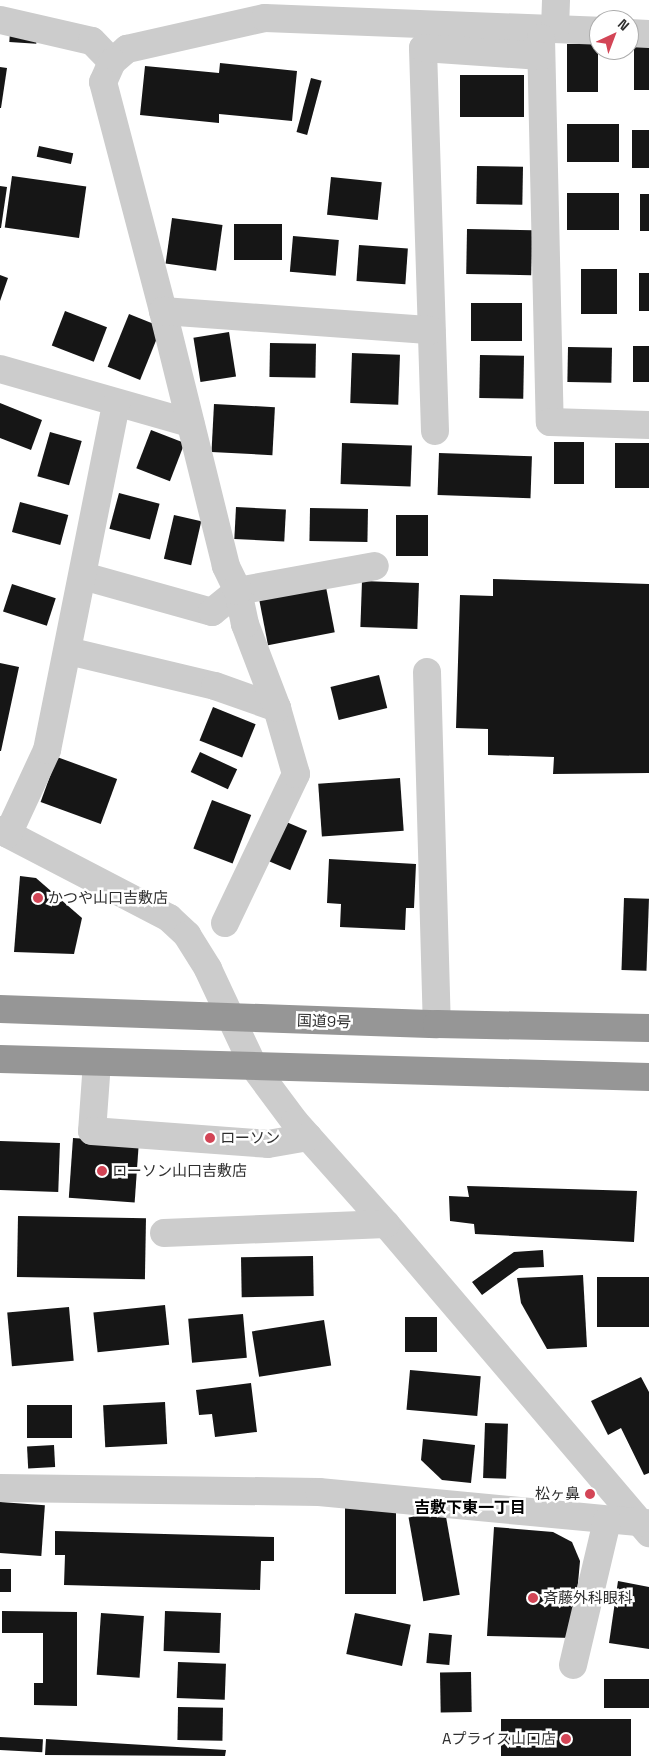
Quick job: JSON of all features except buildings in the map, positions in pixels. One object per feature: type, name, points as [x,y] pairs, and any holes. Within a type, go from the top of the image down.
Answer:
[{"type":"highway","name":"国道9号","points":[[0,1009],[228,1018],[649,1028]]},
{"type":"highway","points":[[0,1059],[649,1077]]},
{"type":"street","points":[[556,0],[541,56],[550,422],[649,425]]},
{"type":"street","points":[[225,923],[296,774],[277,708],[245,624],[238,591],[226,566],[163,312],[103,82],[112,62],[127,49],[265,18],[589,31]]},
{"type":"street","points":[[0,20],[92,41],[112,62]]},
{"type":"street","points":[[435,431],[423,48],[541,56]]},
{"type":"street","points":[[163,312],[431,330]]},
{"type":"street","points":[[0,369],[116,404],[190,423]]},
{"type":"street","points":[[116,404],[47,750],[4,832],[169,918],[187,935],[208,969],[228,1018],[254,1067],[308,1137],[386,1224],[646,1526]]},
{"type":"street","points":[[83,576],[212,612],[238,591],[375,566]]},
{"type":"street","points":[[68,651],[215,686],[277,708]]},
{"type":"street","points":[[427,672],[437,1024]]},
{"type":"street","points":[[97,1062],[92,1131],[268,1144],[308,1137]]},
{"type":"street","points":[[164,1233],[386,1224]]},
{"type":"street","points":[[0,1488],[319,1492],[646,1526]]},
{"type":"street","points":[[573,1665],[607,1521]]},
{"type":"place","name":"かつや山口吉敷店","points":[[38,898]]},
{"type":"place","name":"ローソン","points":[[210,1138]]},
{"type":"place","name":"ローソン山口吉敷店","points":[[102,1171]]},
{"type":"place","name":"松ヶ鼻","points":[[590,1494]]},
{"type":"place","name":"斉藤外科眼科","points":[[533,1598]]},
{"type":"place","name":"Aプライス山口店","points":[[566,1739]]},
{"type":"district","name":"吉敷下東一丁目","points":[[470,1508]]}]
